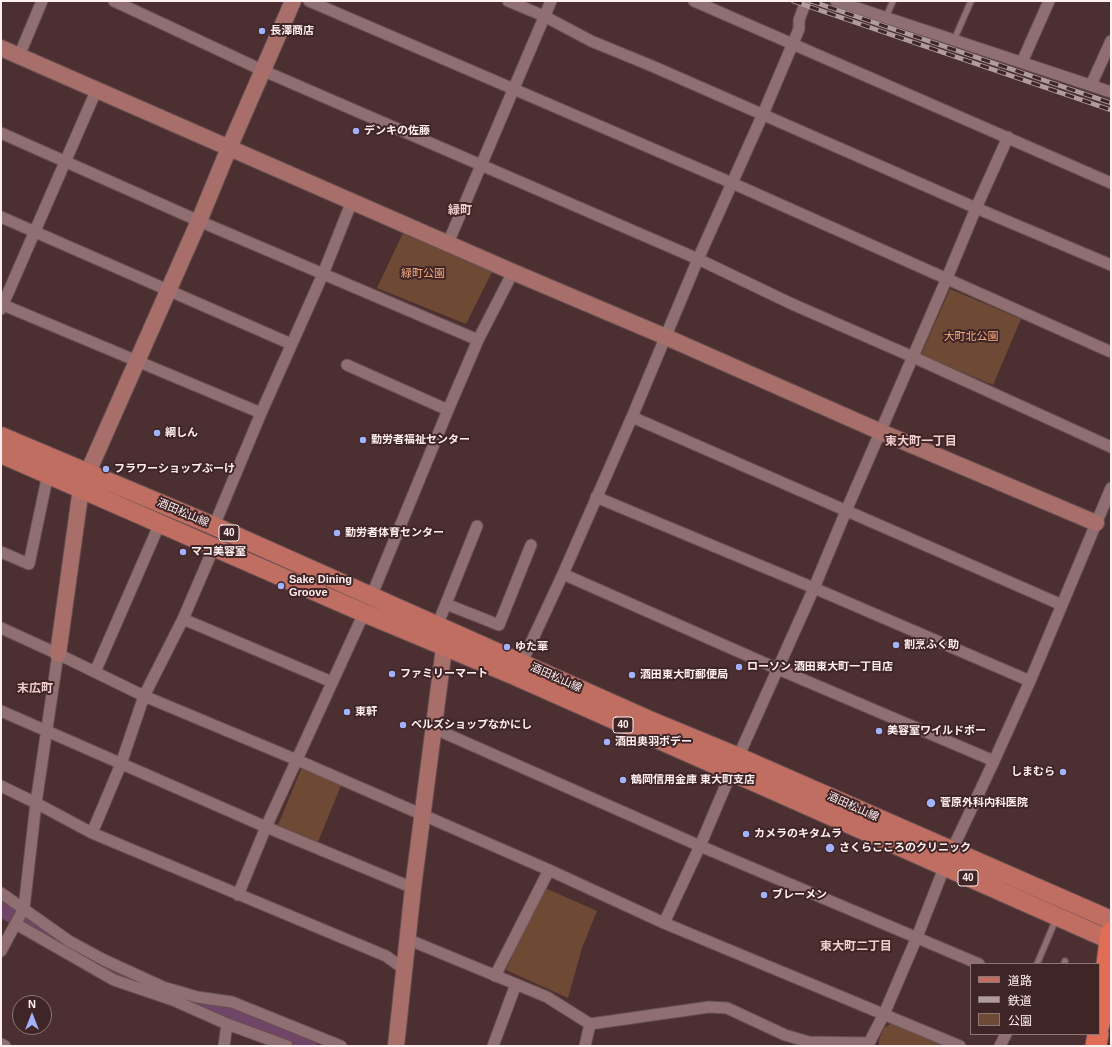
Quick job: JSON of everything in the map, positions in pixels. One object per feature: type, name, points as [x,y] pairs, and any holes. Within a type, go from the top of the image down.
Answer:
[{"type":"highway","points":[[1100,1013],[1111,933]]},
{"type":"highway","points":[[1096,1046],[1098,1035]]},
{"type":"main road","name":"酒田松山線","points":[[1,436],[87,471],[214,526],[367,605],[444,648],[952,850],[1111,933]]},
{"type":"main road","name":"酒田松山線","points":[[1,454],[214,547],[367,605],[437,626],[522,662],[647,719],[735,765],[944,868],[1056,917],[1111,933]]},
{"type":"street","points":[[19,56],[42,1]]},
{"type":"street","points":[[114,1],[264,71],[698,259],[792,304],[1111,447]]},
{"type":"street","points":[[1,951],[24,908],[36,803],[81,488],[87,471],[199,221],[293,1]]},
{"type":"street","points":[[309,1],[732,183],[948,278],[1111,352]]},
{"type":"street","points":[[508,1],[544,16],[591,41],[1111,265]]},
{"type":"street","points":[[448,243],[480,165],[515,89],[551,1]]},
{"type":"street","points":[[694,1],[1111,183]]},
{"type":"street","points":[[522,662],[563,574],[632,417],[698,259],[763,114],[792,44],[800,29],[799,20],[806,1]]},
{"type":"street","points":[[836,1],[1111,92]]},
{"type":"street","points":[[1022,62],[1049,1]]},
{"type":"street","points":[[1092,85],[1111,41]]},
{"type":"street","points":[[1,48],[96,91],[666,337],[880,432],[1096,523]]},
{"type":"street","points":[[96,91],[2,306],[137,360],[261,413]]},
{"type":"street","points":[[1,133],[199,221],[478,340]]},
{"type":"street","points":[[664,923],[700,846],[814,588],[880,432],[948,278],[976,208],[1008,137]]},
{"type":"street","points":[[214,526],[261,413],[323,274],[352,201]]},
{"type":"street","points":[[1,218],[291,344]]},
{"type":"street","points":[[238,895],[266,827],[367,605],[478,340],[513,272]]},
{"type":"street","points":[[347,365],[448,410]]},
{"type":"street","points":[[632,417],[1062,605]]},
{"type":"street","points":[[1,552],[29,564],[48,474]]},
{"type":"street","points":[[952,850],[1030,681],[1111,488]]},
{"type":"street","points":[[596,497],[814,588],[1030,681]]},
{"type":"street","points":[[95,672],[160,523]]},
{"type":"street","points":[[396,1046],[413,888],[444,648],[437,626],[477,526]]},
{"type":"street","points":[[446,604],[499,625],[531,545]]},
{"type":"street","points":[[92,833],[121,764],[144,696],[183,619],[214,547]]},
{"type":"street","points":[[563,574],[778,669],[994,761]]},
{"type":"street","points":[[183,619],[332,682]]},
{"type":"street","points":[[1,628],[144,696],[297,760],[549,870],[664,923],[960,1046]]},
{"type":"street","points":[[1,711],[266,827],[413,888]]},
{"type":"street","points":[[433,728],[700,846],[977,963]]},
{"type":"street","points":[[1,786],[92,833],[386,956],[404,969]]},
{"type":"street","points":[[407,939],[547,997],[590,1024],[709,1007],[728,1008],[785,1035],[808,1042],[869,1044],[884,1014],[917,937],[944,868]]},
{"type":"street","points":[[495,976],[549,870]]},
{"type":"street","points":[[1,893],[69,941],[104,960],[164,987],[197,997],[232,1002],[341,1046]]},
{"type":"street","points":[[16,924],[114,980],[173,1000],[228,1024],[287,1046]]},
{"type":"street","points":[[492,1046],[516,984]]},
{"type":"street","points":[[224,1046],[228,1024]]},
{"type":"street","points":[[584,1046],[590,1024]]},
{"type":"street","points":[[1000,1046],[1006,1035]]},
{"type":"street","points":[[1,1044],[5,1046]]},
{"type":"lane","points":[[886,17],[893,1]]},
{"type":"lane","points":[[954,40],[971,1]]},
{"type":"lane","points":[[1037,963],[1056,917]]},
{"type":"green space","name":"緑町公園","points":[[403,233],[492,272],[466,324],[377,288]]},
{"type":"green space","name":"大町北公園","points":[[950,289],[1021,319],[993,385],[921,355]]},
{"type":"green space","points":[[302,767],[342,783],[318,842],[278,825]]},
{"type":"green space","points":[[543,887],[597,911],[582,948],[568,998],[506,970]]},
{"type":"green space","points":[[892,1023],[946,1046],[879,1046],[879,1040],[884,1028]]},
{"type":"waterway","points":[[1,907],[63,943],[126,976],[150,985]]},
{"type":"waterway","points":[[176,994],[308,1046]]},
{"type":"railway","points":[[793,1],[1111,110]]},
{"type":"railway","points":[[811,1],[1111,103]]},
{"type":"place","name":"長澤商店","points":[[262,31]]},
{"type":"place","name":"デンキの佐藤","points":[[356,131]]},
{"type":"place","name":"綱しん","points":[[157,433]]},
{"type":"place","name":"勤労者福祉センター","points":[[363,440]]},
{"type":"place","name":"フラワーショップぶーけ","points":[[106,469]]},
{"type":"place","name":"勤労者体育センター","points":[[337,533]]},
{"type":"place","name":"マコ美容室","points":[[183,552]]},
{"type":"place","name":"Sake Dining Groove","points":[[281,586]]},
{"type":"place","name":"割烹ふく助","points":[[896,645]]},
{"type":"place","name":"ゆた華","points":[[507,647]]},
{"type":"place","name":"ローソン 酒田東大町一丁目店","points":[[739,667]]},
{"type":"place","name":"ファミリーマート","points":[[392,674]]},
{"type":"place","name":"酒田東大町郵便局","points":[[632,675]]},
{"type":"place","name":"東軒","points":[[347,712]]},
{"type":"place","name":"ベルズショップなかにし","points":[[403,725]]},
{"type":"place","name":"美容室ワイルドボー","points":[[879,731]]},
{"type":"place","name":"酒田奥羽ボデー","points":[[607,742]]},
{"type":"place","name":"しまむら","points":[[1063,772]]},
{"type":"place","name":"鶴岡信用金庫 東大町支店","points":[[623,780]]},
{"type":"place","name":"菅原外科内科医院","points":[[931,803]]},
{"type":"place","name":"カメラのキタムラ","points":[[746,834]]},
{"type":"place","name":"さくらこころのクリニック","points":[[830,848]]},
{"type":"place","name":"ブレーメン","points":[[764,895]]},
{"type":"district","name":"緑町","points":[[460,211]]},
{"type":"district","name":"東大町一丁目","points":[[921,442]]},
{"type":"district","name":"末広町","points":[[35,689]]},
{"type":"district","name":"東大町二丁目","points":[[856,947]]}]
